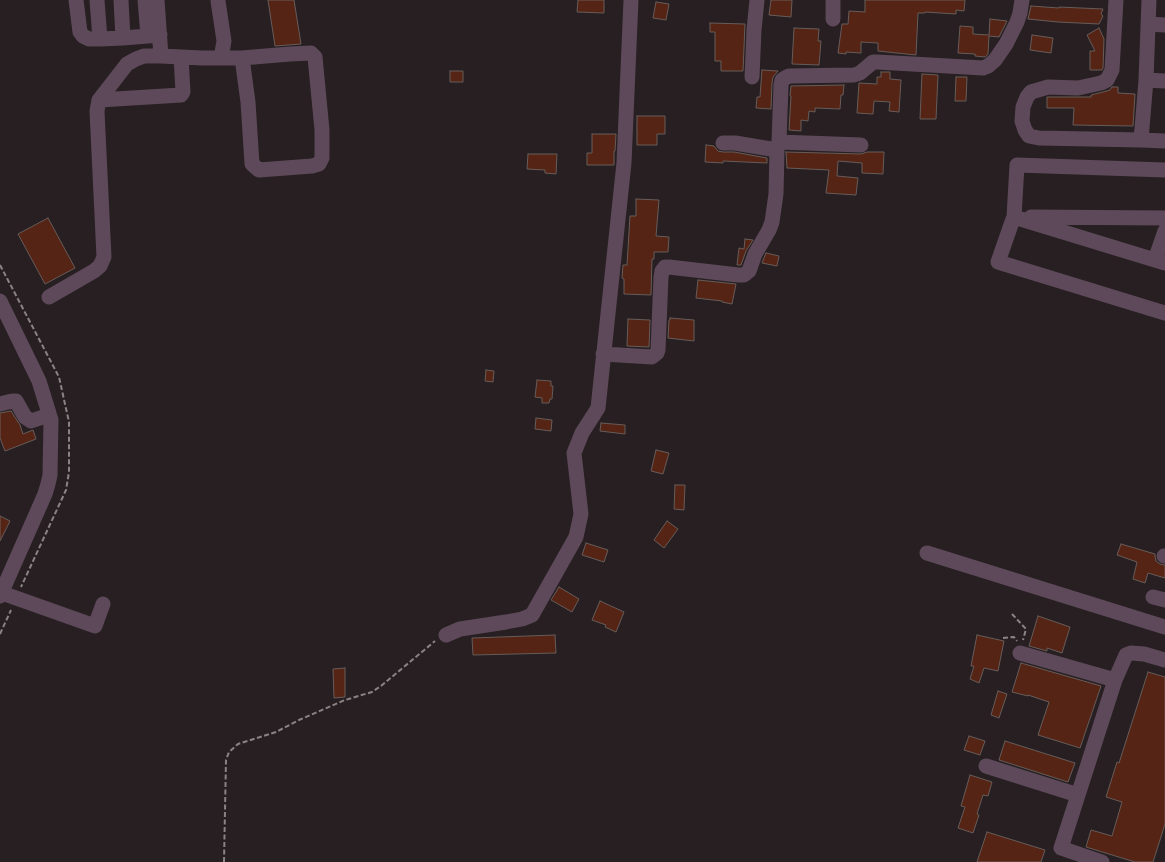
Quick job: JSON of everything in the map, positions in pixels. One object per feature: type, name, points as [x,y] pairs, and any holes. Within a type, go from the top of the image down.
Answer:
[{"type":"street","points":[[76,0],[80,32],[88,39],[154,36]]},
{"type":"street","points":[[97,0],[100,39]]},
{"type":"street","points":[[121,0],[123,38]]},
{"type":"street","points":[[145,0],[161,56]]},
{"type":"street","points":[[154,36],[158,0]]},
{"type":"street","points":[[446,635],[460,629],[522,619],[532,614],[576,537],[581,514],[574,453],[582,433],[598,408],[624,163],[631,0]]},
{"type":"street","points":[[752,77],[757,0]]},
{"type":"street","points":[[832,19],[833,0]]},
{"type":"street","points":[[604,354],[652,357],[657,353],[661,277],[665,267],[738,275],[744,275],[749,271],[755,254],[772,222],[776,194],[782,80],[789,76],[854,75],[860,73],[873,62],[983,68],[995,60],[1006,44],[1017,22],[1022,0]]},
{"type":"street","points":[[1116,0],[1112,70],[1107,80],[1102,83],[1078,88],[1048,87],[1031,92],[1027,97],[1024,107],[1022,121],[1025,130],[1029,136],[1038,138],[1165,141]]},
{"type":"street","points":[[1141,140],[1146,80],[1149,0]]},
{"type":"street","points":[[218,1],[224,41],[221,58]]},
{"type":"street","points":[[1148,24],[1165,25]]},
{"type":"street","points":[[49,297],[94,272],[100,266],[104,257],[97,111],[99,100],[127,64],[136,58],[161,56],[242,58],[312,53],[315,57],[322,130],[322,158],[319,164],[259,170],[252,164],[248,102],[242,58]]},
{"type":"street","points":[[99,100],[180,95],[183,92],[181,57]]},
{"type":"street","points":[[1146,80],[1165,81]]},
{"type":"street","points":[[723,143],[778,146],[861,145]]},
{"type":"street","points":[[1165,170],[1017,166],[1013,218],[998,262],[1165,313]]},
{"type":"street","points":[[1013,218],[1165,218]]},
{"type":"street","points":[[1013,218],[1160,261],[1165,231]]},
{"type":"street","points":[[0,301],[39,381],[50,420],[48,484],[1,594],[95,626],[103,604]]},
{"type":"street","points":[[0,404],[16,402],[25,417],[31,421],[49,415]]},
{"type":"street","points":[[927,553],[1165,628]]},
{"type":"street","points":[[1021,649],[1115,680]]},
{"type":"street","points":[[1133,654],[1140,663],[1165,670]]},
{"type":"street","points":[[1102,862],[1058,855],[1115,680],[1126,655],[1144,654],[1165,660]]},
{"type":"street","points":[[986,766],[1078,795]]},
{"type":"path","points":[[1012,614],[1026,629],[1021,649]]},
{"type":"path","points":[[224,862],[226,760],[229,752],[238,744],[276,732],[338,703],[372,692],[435,641],[446,635]]},
{"type":"building","points":[[268,0],[294,0],[301,44],[275,46]]},
{"type":"building","points":[[578,0],[604,0],[604,13],[577,12]]},
{"type":"building","points":[[771,0],[792,0],[791,17],[769,15]]},
{"type":"building","points":[[865,0],[965,0],[964,11],[956,10],[956,14],[918,13],[916,55],[878,51],[878,43],[861,42],[861,53],[838,53],[842,24],[848,24],[849,11],[865,12]]},
{"type":"building","points":[[656,2],[669,4],[666,20],[653,18]]},
{"type":"building","points":[[1031,6],[1103,9],[1101,14],[1103,16],[1099,24],[1028,19]]},
{"type":"building","points":[[990,19],[1007,21],[999,37],[989,36],[988,54],[985,57],[975,56],[975,54],[958,53],[960,26],[973,27],[973,34],[989,35]]},
{"type":"building","points":[[710,23],[745,24],[743,71],[721,71],[721,61],[715,61],[715,32],[710,32]]},
{"type":"building","points":[[794,28],[819,29],[818,41],[821,41],[819,65],[792,64]]},
{"type":"building","points":[[1099,28],[1104,39],[1103,68],[1102,70],[1090,70],[1090,51],[1095,51],[1087,35]]},
{"type":"building","points":[[1032,35],[1053,38],[1051,53],[1030,50]]},
{"type":"building","points":[[762,70],[778,71],[773,77],[771,109],[756,108],[757,97],[760,97]]},
{"type":"building","points":[[450,71],[463,71],[463,82],[450,82]]},
{"type":"building","points":[[881,72],[890,72],[890,79],[901,80],[899,112],[889,111],[890,102],[874,101],[873,114],[857,113],[859,83],[877,84],[877,77],[881,77]]},
{"type":"building","points":[[922,74],[938,75],[936,119],[920,119]]},
{"type":"building","points":[[956,77],[967,77],[966,101],[955,101]]},
{"type":"building","points":[[844,85],[840,109],[815,108],[815,112],[809,111],[808,121],[801,120],[801,131],[789,130],[791,86]]},
{"type":"building","points":[[1112,87],[1118,87],[1118,93],[1135,94],[1133,126],[1073,125],[1074,108],[1047,108],[1047,97],[1091,97],[1091,95],[1110,90]]},
{"type":"building","points":[[637,116],[665,116],[665,134],[657,134],[657,145],[637,145]]},
{"type":"building","points":[[592,134],[616,134],[614,165],[587,165],[587,153],[592,153]]},
{"type":"building","points":[[706,145],[714,146],[718,151],[767,158],[767,163],[705,162]]},
{"type":"building","points":[[786,152],[861,154],[884,152],[883,174],[862,173],[862,163],[838,161],[837,176],[858,178],[856,195],[826,193],[829,170],[787,168]]},
{"type":"building","points":[[528,154],[557,154],[556,174],[545,173],[545,170],[527,169]]},
{"type":"building","points":[[636,199],[659,200],[656,236],[669,237],[668,252],[654,252],[654,259],[652,259],[651,295],[624,294],[623,265],[627,265],[630,216],[636,216]]},
{"type":"building","points":[[48,218],[75,268],[45,284],[18,234]]},
{"type":"building","points":[[745,239],[753,240],[746,251],[741,265],[737,265],[739,248],[744,249]]},
{"type":"building","points":[[766,253],[779,256],[777,266],[762,263]]},
{"type":"building","points":[[698,280],[736,284],[732,304],[696,298]]},
{"type":"building","points":[[670,318],[694,320],[694,341],[668,338]]},
{"type":"building","points":[[628,319],[650,320],[649,347],[627,346]]},
{"type":"building","points":[[486,370],[494,371],[493,382],[485,381]]},
{"type":"building","points":[[537,380],[551,381],[551,386],[553,386],[552,399],[550,399],[549,403],[542,403],[542,398],[535,397]]},
{"type":"building","points":[[11,411],[20,425],[23,434],[33,430],[36,439],[5,451],[0,438],[0,413]]},
{"type":"building","points":[[536,418],[552,420],[551,431],[535,429]]},
{"type":"building","points":[[601,423],[625,425],[625,434],[600,431]]},
{"type":"building","points":[[656,450],[669,453],[663,474],[651,471]]},
{"type":"building","points":[[675,485],[685,485],[684,510],[674,509]]},
{"type":"building","points":[[0,516],[10,521],[0,541]]},
{"type":"building","points":[[667,521],[678,529],[664,548],[654,540]]},
{"type":"building","points":[[586,543],[608,550],[604,562],[582,555]]},
{"type":"building","points":[[1121,544],[1155,554],[1156,561],[1165,565],[1165,578],[1148,573],[1145,583],[1133,579],[1137,562],[1117,555]]},
{"type":"building","points":[[559,587],[579,599],[572,612],[551,600]]},
{"type":"building","points":[[600,601],[624,612],[616,632],[605,627],[606,625],[592,620]]},
{"type":"building","points":[[1038,616],[1070,627],[1062,653],[1047,648],[1047,651],[1029,646]]},
{"type":"building","points":[[555,635],[556,653],[473,655],[472,638]]},
{"type":"building","points":[[977,635],[1004,641],[998,671],[984,668],[979,683],[970,679],[974,666],[971,666]]},
{"type":"building","points":[[1021,663],[1101,686],[1080,748],[1038,735],[1049,702],[1012,692]]},
{"type":"building","points":[[345,668],[345,697],[334,698],[333,669]]},
{"type":"building","points":[[1148,672],[1165,677],[1165,824],[1153,862],[1135,862],[1086,847],[1091,830],[1112,836],[1122,802],[1106,797]]},
{"type":"building","points":[[998,691],[1007,694],[999,718],[991,715]]},
{"type":"building","points":[[969,736],[985,741],[980,755],[964,750]]},
{"type":"building","points":[[1005,741],[1075,763],[1068,782],[999,760]]},
{"type":"building","points":[[970,775],[992,782],[988,796],[983,795],[973,833],[958,828],[965,807],[961,806]]},
{"type":"building","points":[[987,832],[1045,850],[1041,862],[977,862]]}]
